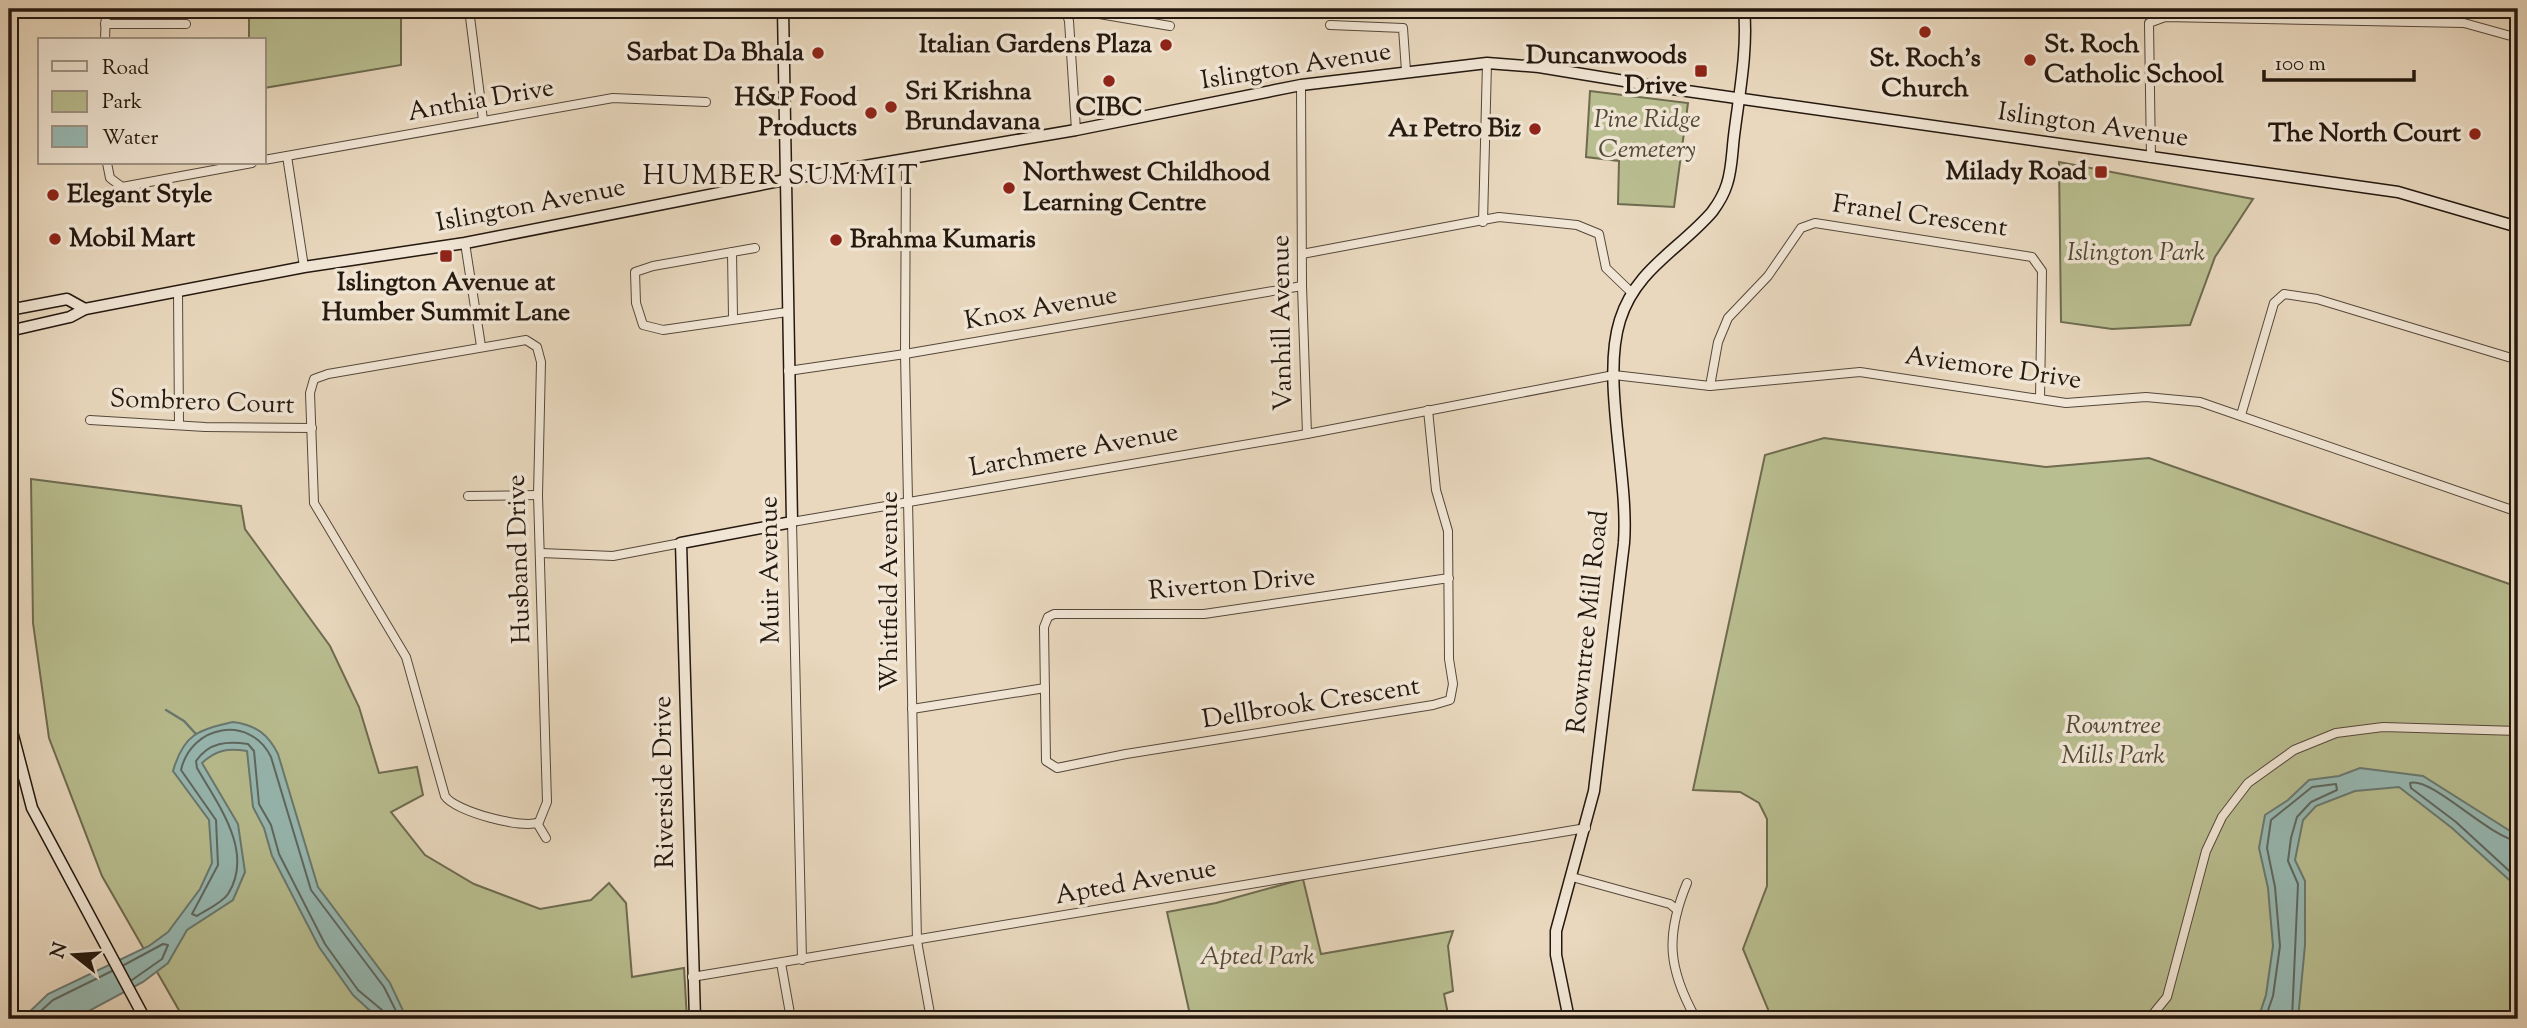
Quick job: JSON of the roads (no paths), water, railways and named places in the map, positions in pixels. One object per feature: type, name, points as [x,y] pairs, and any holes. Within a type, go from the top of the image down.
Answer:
[{"type":"main road","name":"Muir Avenue","points":[[783,9],[792,522]]},
{"type":"main road","points":[[1738,98],[1744,9]]},
{"type":"main road","name":"Islington Avenue","points":[[9,331],[70,317],[85,309],[304,267],[465,243],[784,180],[1076,130],[1301,85],[1487,63],[1539,67],[2398,192],[2518,227]]},
{"type":"main road","name":"Rowntree Mill Road","points":[[1569,1019],[1555,941],[1594,791],[1626,517],[1614,375],[1615,341],[1631,292],[1655,263],[1700,224],[1723,194],[1728,182],[1738,98]]},
{"type":"main road","name":"Islington Avenue","points":[[9,310],[67,299],[85,309]]},
{"type":"main road","points":[[9,419],[9,444]]},
{"type":"main road","name":"Larchmere Avenue","points":[[681,544],[792,522]]},
{"type":"main road","name":"Riverside Drive","points":[[681,544],[695,1019]]},
{"type":"main road","points":[[9,720],[32,808],[145,1019]]},
{"type":"street","points":[[105,38],[106,9]]},
{"type":"street","points":[[469,9],[483,120]]},
{"type":"street","points":[[1076,130],[1068,9],[1170,26]]},
{"type":"street","points":[[2384,9],[2384,20]]},
{"type":"street","points":[[2151,158],[2149,23],[2153,19],[2165,17],[2464,23],[2494,29],[2518,38]]},
{"type":"street","points":[[105,23],[186,24]]},
{"type":"street","points":[[1329,25],[1403,28],[1406,71]]},
{"type":"street","points":[[1483,222],[1487,63]]},
{"type":"street","name":"Vanhill Avenue","points":[[1301,85],[1302,286],[1307,434]]},
{"type":"street","name":"Anthia Drive","points":[[266,160],[613,98],[706,102]]},
{"type":"street","points":[[287,156],[304,267]]},
{"type":"street","name":"Whitfield Avenue","points":[[906,161],[905,354],[911,503],[917,941],[931,1019]]},
{"type":"street","points":[[107,164],[110,178],[127,187],[247,164]]},
{"type":"street","points":[[1302,254],[1499,217],[1517,217],[1594,229],[1603,239],[1606,268],[1631,292]]},
{"type":"street","name":"Franel Crescent","points":[[1710,386],[1718,342],[1728,318],[1768,276],[1801,229],[1815,223],[2032,257],[2042,271],[2040,399]]},
{"type":"street","points":[[465,243],[481,346],[320,376],[311,386],[314,503],[406,657],[444,796],[457,808],[535,824],[546,838]]},
{"type":"street","points":[[755,248],[635,272],[636,303],[643,325],[663,330],[733,317],[787,312]]},
{"type":"street","points":[[732,252],[733,317]]},
{"type":"street","name":"Knox Avenue","points":[[788,371],[905,354],[1302,286]]},
{"type":"street","points":[[178,292],[179,425]]},
{"type":"street","points":[[2241,415],[2274,303],[2284,294],[2317,299],[2518,360]]},
{"type":"street","name":"Husband Drive","points":[[481,346],[526,340],[533,342],[540,353],[538,495],[547,802],[544,814],[535,824]]},
{"type":"street","name":"Aviemore Drive","points":[[1614,375],[1710,386],[1860,372],[2088,404],[2164,397],[2200,402],[2518,512]]},
{"type":"street","name":"Larchmere Avenue","points":[[792,522],[1307,434],[1614,375]]},
{"type":"street","name":"Dellbrook Crescent","points":[[1045,688],[1045,758],[1049,766],[1057,768],[1126,754],[1442,704],[1450,700],[1453,692],[1449,659],[1448,531],[1436,490],[1428,410]]},
{"type":"street","name":"Sombrero Court","points":[[90,419],[179,425],[312,428]]},
{"type":"street","points":[[468,496],[538,495]]},
{"type":"street","name":"Muir Avenue","points":[[792,522],[802,960]]},
{"type":"street","name":"Larchmere Avenue","points":[[541,553],[613,556],[681,544]]},
{"type":"street","name":"Riverton Drive","points":[[1045,688],[1044,627],[1048,617],[1054,614],[1204,614],[1449,578]]},
{"type":"street","points":[[912,709],[1045,688]]},
{"type":"street","points":[[2149,1019],[2166,997],[2206,851],[2222,817],[2248,783],[2294,750],[2336,733],[2383,727],[2518,731]]},
{"type":"street","name":"Apted Avenue","points":[[692,977],[1586,828]]},
{"type":"street","points":[[1572,877],[1670,904],[1676,909]]},
{"type":"street","points":[[1687,883],[1676,909],[1671,948],[1672,964],[1677,983],[1696,1019]]},
{"type":"street","points":[[781,963],[791,1019]]},
{"type":"water","points":[[233,722],[255,728],[274,747],[318,887],[390,983],[407,1019],[379,1019],[353,995],[319,947],[272,856],[264,828],[253,807],[247,751],[233,750],[212,755],[202,763],[238,824],[245,872],[233,900],[187,930],[168,963],[143,982],[74,1019],[22,1019],[48,994],[149,946],[168,932],[200,889],[212,863],[209,820],[173,771],[182,748],[194,735]]},
{"type":"water","points":[[2360,768],[2423,776],[2518,836],[2518,888],[2452,828],[2399,787],[2355,791],[2316,806],[2303,820],[2295,860],[2305,881],[2305,945],[2298,1019],[2258,1019],[2266,995],[2273,946],[2268,888],[2259,848],[2265,815],[2288,800],[2309,780],[2339,776]]},
{"type":"waterway","points":[[166,710],[184,721],[196,734]]},
{"type":"place","name":"St. Roch's Church","points":[[1925,32]]},
{"type":"place","name":"Italian Gardens Plaza","points":[[1166,45]]},
{"type":"place","name":"Sarbat Da Bhala","points":[[818,53]]},
{"type":"place","name":"St. Roch Catholic School","points":[[2030,60]]},
{"type":"place","name":"Duncanwoods Drive","points":[[1701,71]]},
{"type":"place","name":"CIBC","points":[[1109,81]]},
{"type":"place","name":"Sri Krishna Brundavana","points":[[891,107]]},
{"type":"place","name":"H&P Food Products","points":[[871,113]]},
{"type":"place","name":"A1 Petro Biz","points":[[1535,129]]},
{"type":"place","name":"The North Court","points":[[2475,134]]},
{"type":"place","name":"Milady Road","points":[[2101,172]]},
{"type":"place","name":"Northwest Childhood Learning Centre","points":[[1009,188]]},
{"type":"place","name":"Elegant Style","points":[[53,195]]},
{"type":"place","name":"Mobil Mart","points":[[55,239]]},
{"type":"place","name":"Brahma Kumaris","points":[[836,240]]},
{"type":"place","name":"Islington Avenue at Humber Summit Lane","points":[[446,256]]},
{"type":"district","name":"HUMBER SUMMIT","points":[[781,177]]},
{"type":"park label","name":"Pine Ridge Cemetery","points":[[1647,135]]},
{"type":"park label","name":"Islington Park","points":[[2136,253]]},
{"type":"park label","name":"Rowntree Mills Park","points":[[2113,741]]},
{"type":"park label","name":"Apted Park","points":[[1257,957]]}]
